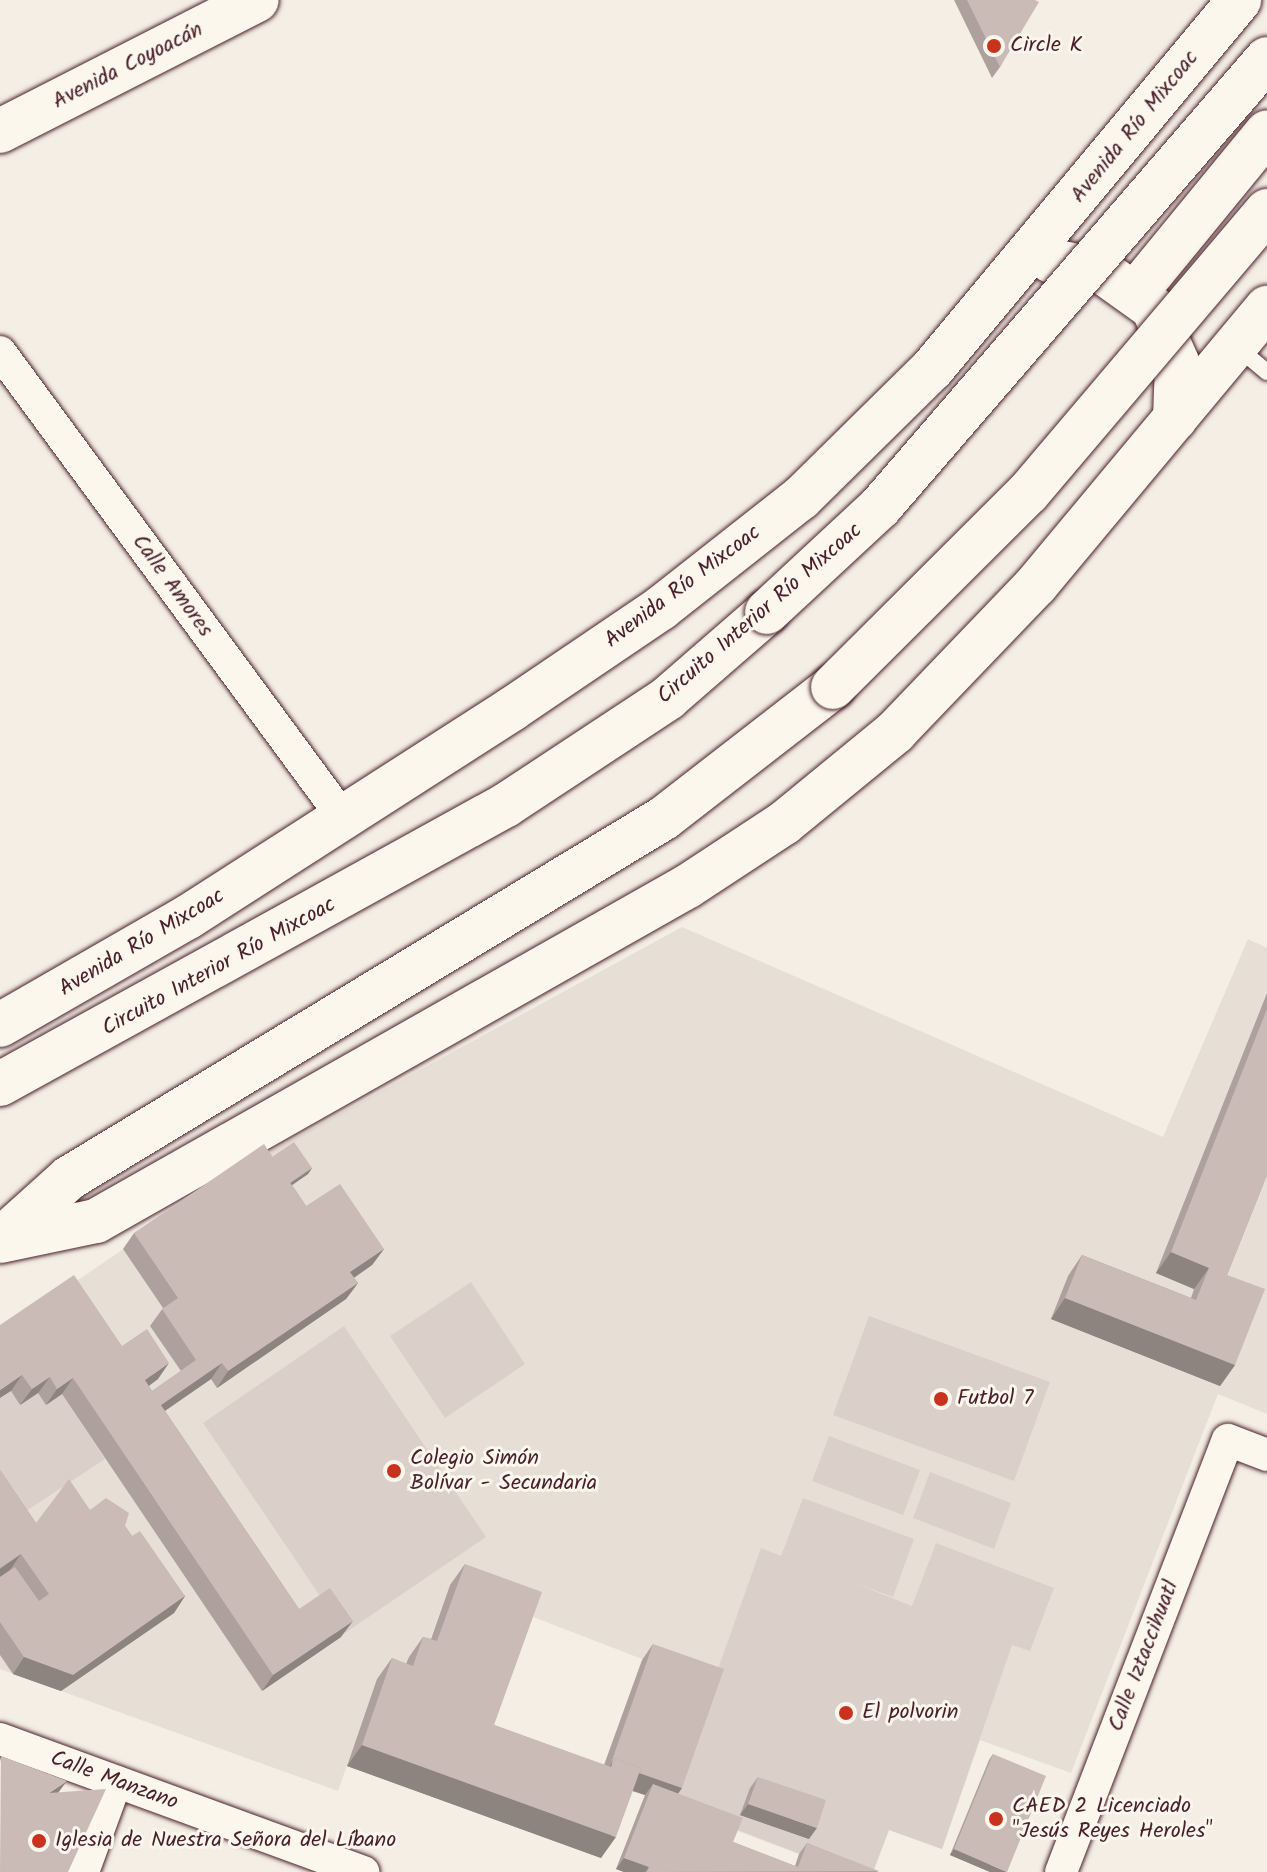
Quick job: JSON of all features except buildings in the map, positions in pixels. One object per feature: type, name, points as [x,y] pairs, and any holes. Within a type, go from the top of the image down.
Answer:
[{"type":"main road","name":"Avenida Coyoacán","points":[[0,131],[257,0]]},
{"type":"main road","name":"Avenida Río Mixcoac","points":[[0,1025],[344,819],[661,608],[801,498],[932,369],[1022,265],[1239,0]]},
{"type":"main road","name":"Circuito Interior Río Mixcoac","points":[[0,1084],[506,805],[668,698],[880,507],[1267,59]]},
{"type":"main road","points":[[1137,291],[1267,132]]},
{"type":"main road","points":[[0,1241],[69,1178],[651,826],[833,687],[1028,493],[1267,211]]},
{"type":"main road","points":[[1022,265],[1077,263],[1137,291],[1172,339],[1175,419]]},
{"type":"main road","points":[[0,1241],[96,1221],[688,886],[784,823],[906,721],[1036,585],[1175,419],[1252,359],[1267,308]]},
{"type":"street","name":"Calle Amores","points":[[0,352],[344,819]]},
{"type":"street","name":"Calle Iztaccihuatl","points":[[1061,1872],[1228,1440],[1267,1455]]},
{"type":"street","name":"Calle Manzano","points":[[0,1739],[363,1872]]},
{"type":"street","points":[[83,1872],[116,1782]]},
{"type":"shaded area","name":"Colegio Simón Bolívar - Secundaria","points":[[682,927],[1163,1137],[1248,939],[1267,948],[1267,1414],[1218,1394],[1071,1773],[980,1740],[942,1849],[889,1830],[873,1872],[847,1872],[735,1830],[712,1686],[450,1585],[422,1662],[398,1687],[377,1680],[338,1791],[0,1669],[0,1333],[253,1161]]},
{"type":"shaded area","points":[[471,1282],[525,1364],[445,1418],[390,1336]]},
{"type":"shaded area","name":"Futbol 7","points":[[869,1316],[1050,1382],[1014,1481],[833,1415]]},
{"type":"shaded area","points":[[344,1326],[486,1537],[345,1633],[203,1423]]},
{"type":"shaded area","points":[[11,1391],[20,1405],[38,1393],[46,1405],[62,1394],[105,1459],[11,1521],[0,1504],[0,1398]]},
{"type":"shaded area","points":[[829,1436],[920,1470],[903,1515],[812,1481]]},
{"type":"shaded area","points":[[930,1472],[1011,1503],[994,1549],[913,1518]]},
{"type":"shaded area","name":"El polvorin","points":[[803,1498],[914,1539],[893,1597],[854,1583],[912,1606],[936,1543],[1054,1588],[1030,1651],[1012,1645],[942,1849],[889,1830],[873,1872],[847,1872],[670,1804],[761,1548],[781,1556]]},
{"type":"place","name":"Circle K","points":[[994,46]]},
{"type":"place","name":"Futbol 7","points":[[941,1399]]},
{"type":"place","name":"Colegio Simón Bolívar - Secundaria","points":[[394,1471]]},
{"type":"place","name":"El polvorin","points":[[846,1713]]},
{"type":"place","name":"CAED 2 Licenciado \"Jesús Reyes Heroles\"","points":[[996,1819]]},
{"type":"place","name":"Iglesia de Nuestra Señora del Líbano","points":[[39,1841]]}]
